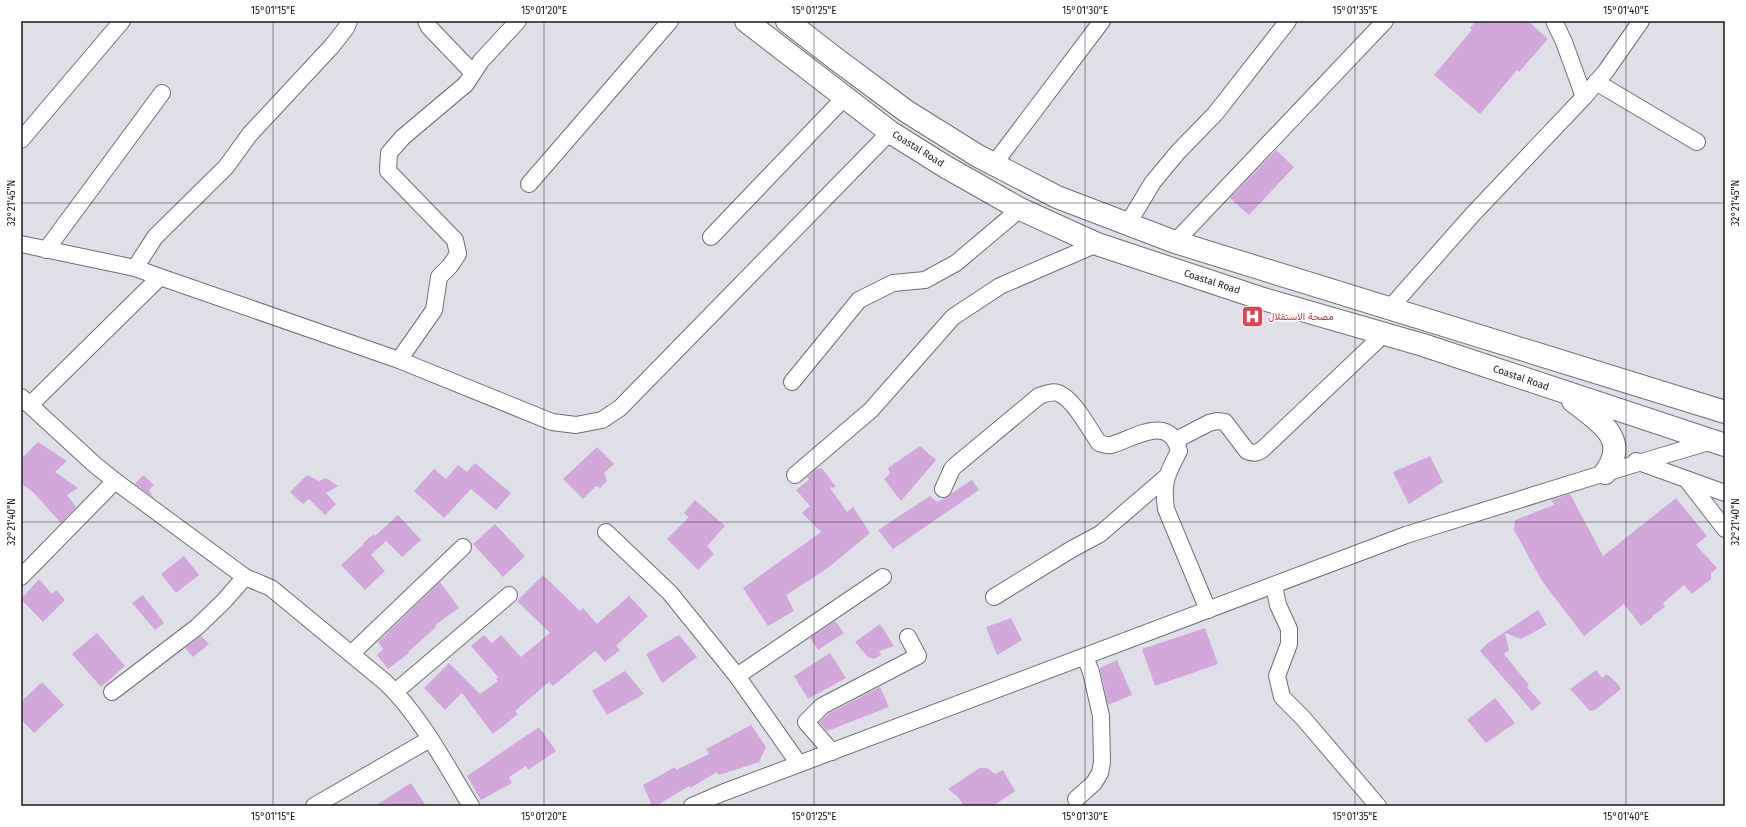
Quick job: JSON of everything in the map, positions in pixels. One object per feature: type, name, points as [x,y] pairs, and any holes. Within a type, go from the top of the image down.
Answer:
[{"type":"highway","name":"Coastal Road","points":[[746,21],[890,132],[946,167],[1020,209],[1097,244],[1260,298],[1423,345],[1719,443]]},
{"type":"highway","points":[[787,21],[906,110],[978,156],[1057,197],[1127,225],[1175,242],[1725,412]]},
{"type":"highway","points":[[1562,392],[1609,430],[1614,441],[1615,454],[1611,465],[1605,473]]},
{"type":"street","points":[[21,140],[122,21]]},
{"type":"street","points":[[135,268],[155,237],[226,167],[250,134],[332,46],[346,28],[349,21]]},
{"type":"street","points":[[426,21],[429,27],[473,73]]},
{"type":"street","points":[[399,360],[434,310],[439,277],[450,266],[458,254],[455,240],[388,171],[388,152],[402,137],[466,84],[481,60],[518,21]]},
{"type":"street","points":[[529,184],[670,21]]},
{"type":"street","points":[[994,164],[1102,21]]},
{"type":"street","points":[[1127,225],[1153,182],[1178,152],[1215,114],[1288,21]]},
{"type":"street","points":[[1175,242],[1385,21]]},
{"type":"street","points":[[1554,21],[1564,42],[1584,97]]},
{"type":"street","points":[[1389,309],[1473,214],[1584,97],[1641,21]]},
{"type":"street","points":[[1596,82],[1697,142]]},
{"type":"street","points":[[46,250],[162,93]]},
{"type":"street","points":[[711,237],[845,97]]},
{"type":"street","points":[[21,244],[135,268],[399,360],[552,422],[576,425],[602,420],[620,408],[890,132]]},
{"type":"street","points":[[792,382],[859,300],[893,283],[925,280],[956,263],[1020,209]]},
{"type":"street","points":[[795,475],[871,410],[953,317],[1000,286],[1097,244]]},
{"type":"street","points":[[160,277],[26,401],[94,464],[115,481],[245,576],[270,588],[395,692],[430,739],[472,806]]},
{"type":"street","points":[[1176,440],[1217,421],[1225,422],[1248,451],[1257,453],[1384,334]]},
{"type":"street","points":[[942,489],[952,469],[956,465],[1039,396],[1046,393],[1056,392],[1068,399],[1099,443],[1110,445],[1155,430],[1164,431],[1176,440],[1178,451],[1165,478],[1163,491],[1166,509],[1208,610]]},
{"type":"street","points":[[1614,441],[1627,456],[1638,463],[1725,493]]},
{"type":"street","points":[[692,806],[799,764],[1406,535],[1638,463],[1719,443]]},
{"type":"street","points":[[994,597],[1072,549],[1100,534],[1165,478]]},
{"type":"street","points":[[1687,480],[1725,529]]},
{"type":"street","points":[[21,577],[115,481]]},
{"type":"street","points":[[606,532],[670,594],[737,676],[799,764]]},
{"type":"street","points":[[351,654],[464,547]]},
{"type":"street","points":[[112,692],[197,627],[224,601],[245,576]]},
{"type":"street","points":[[737,676],[883,577]]},
{"type":"street","points":[[1274,586],[1278,605],[1289,629],[1289,644],[1277,676],[1282,697],[1303,718],[1378,806]]},
{"type":"street","points":[[395,692],[509,595]]},
{"type":"street","points":[[832,752],[806,722],[822,706],[918,656],[908,637]]},
{"type":"street","points":[[1076,799],[1094,782],[1100,773],[1102,762],[1101,716],[1085,657]]},
{"type":"street","points":[[314,806],[430,739]]},
{"type":"building","points":[[1476,21],[1528,21],[1548,39],[1519,72],[1517,70],[1480,114],[1434,75],[1472,30],[1470,28]]},
{"type":"building","points":[[1276,150],[1294,167],[1249,215],[1230,198]]},
{"type":"building","points":[[38,442],[67,461],[55,472],[78,488],[67,495],[76,507],[61,523],[34,493],[21,483],[21,459]]},
{"type":"building","points":[[920,446],[936,460],[901,501],[884,479],[890,474],[888,468]]},
{"type":"building","points":[[597,447],[614,464],[604,473],[607,481],[600,488],[596,486],[583,499],[563,479]]},
{"type":"building","points":[[1430,456],[1443,482],[1409,504],[1393,472]]},
{"type":"building","points":[[475,463],[511,493],[496,510],[471,489],[444,518],[414,491],[434,469],[446,479],[458,465],[467,472]]},
{"type":"building","points":[[822,468],[836,487],[830,488],[847,512],[853,507],[870,533],[828,568],[786,595],[794,611],[768,626],[743,588],[821,532],[802,513],[810,506],[796,490],[809,480],[807,477],[817,469]]},
{"type":"building","points":[[143,475],[154,485],[149,490],[154,498],[135,484]]},
{"type":"building","points":[[307,475],[319,481],[326,478],[338,486],[326,493],[336,504],[325,515],[309,499],[303,504],[290,492]]},
{"type":"building","points":[[972,480],[979,490],[893,549],[878,530],[930,496],[937,502],[948,497]]},
{"type":"building","points":[[1570,494],[1603,556],[1676,498],[1707,536],[1696,545],[1717,568],[1711,573],[1711,579],[1692,594],[1684,585],[1663,603],[1665,607],[1641,626],[1624,604],[1584,636],[1542,581],[1514,530],[1515,520],[1554,505],[1551,500]]},
{"type":"building","points":[[695,500],[725,526],[707,546],[714,554],[698,570],[667,539],[689,517],[684,513]]},
{"type":"building","points":[[398,515],[421,540],[402,557],[386,541],[371,555],[385,571],[365,590],[341,565],[364,544],[363,543],[374,534],[375,536]]},
{"type":"building","points":[[495,524],[525,556],[503,577],[473,544]]},
{"type":"building","points":[[184,556],[199,575],[176,593],[161,574]]},
{"type":"building","points":[[543,575],[580,611],[583,608],[597,624],[629,596],[648,616],[616,646],[620,650],[605,662],[595,651],[553,686],[549,682],[515,711],[518,714],[493,734],[462,693],[445,710],[424,688],[449,663],[480,694],[498,681],[496,679],[498,677],[471,646],[484,635],[492,643],[501,635],[521,657],[550,633],[517,601]]},
{"type":"building","points":[[39,579],[52,594],[56,590],[65,600],[43,622],[21,599]]},
{"type":"building","points":[[440,582],[459,608],[435,625],[436,627],[408,652],[409,653],[388,669],[377,655],[383,649],[378,642]]},
{"type":"building","points":[[143,595],[164,623],[155,630],[132,603]]},
{"type":"building","points":[[1538,610],[1547,625],[1521,639],[1505,633],[1509,650],[1504,654],[1529,685],[1527,687],[1541,703],[1532,711],[1480,651],[1488,643]]},
{"type":"building","points":[[1011,618],[1022,640],[997,655],[986,627]]},
{"type":"building","points":[[835,621],[844,633],[818,650],[810,638]]},
{"type":"building","points":[[880,624],[894,646],[879,651],[881,655],[874,659],[868,657],[855,642]]},
{"type":"building","points":[[1205,628],[1218,664],[1155,686],[1142,649]]},
{"type":"building","points":[[97,633],[125,666],[101,687],[72,654]]},
{"type":"building","points":[[679,635],[697,657],[662,683],[646,654]]},
{"type":"building","points":[[201,636],[209,644],[193,657],[185,648]]},
{"type":"building","points":[[830,653],[846,678],[808,699],[794,676]]},
{"type":"building","points":[[1117,660],[1132,695],[1108,705],[1100,668]]},
{"type":"building","points":[[1596,670],[1602,678],[1607,674],[1621,689],[1595,710],[1590,711],[1570,689]]},
{"type":"building","points":[[625,671],[644,694],[607,715],[592,691]]},
{"type":"building","points":[[42,682],[64,705],[34,733],[21,719],[21,702]]},
{"type":"building","points":[[880,687],[889,707],[827,731],[819,722],[828,714]]},
{"type":"building","points":[[1495,698],[1515,723],[1486,743],[1467,720]]},
{"type":"building","points":[[751,725],[766,747],[759,762],[719,775],[717,772],[690,788],[689,786],[656,806],[652,806],[643,785],[675,767],[676,770],[709,754],[706,749]]},
{"type":"building","points":[[539,727],[556,751],[528,770],[526,766],[509,777],[512,783],[481,800],[467,776]]},
{"type":"building","points":[[980,768],[987,768],[995,774],[1003,770],[1015,791],[993,806],[964,806],[958,797],[948,789]]},
{"type":"building","points":[[411,783],[426,806],[375,806]]},
{"type":"place","name":"مصحة الاستقلال","points":[[1253,317]]}]
